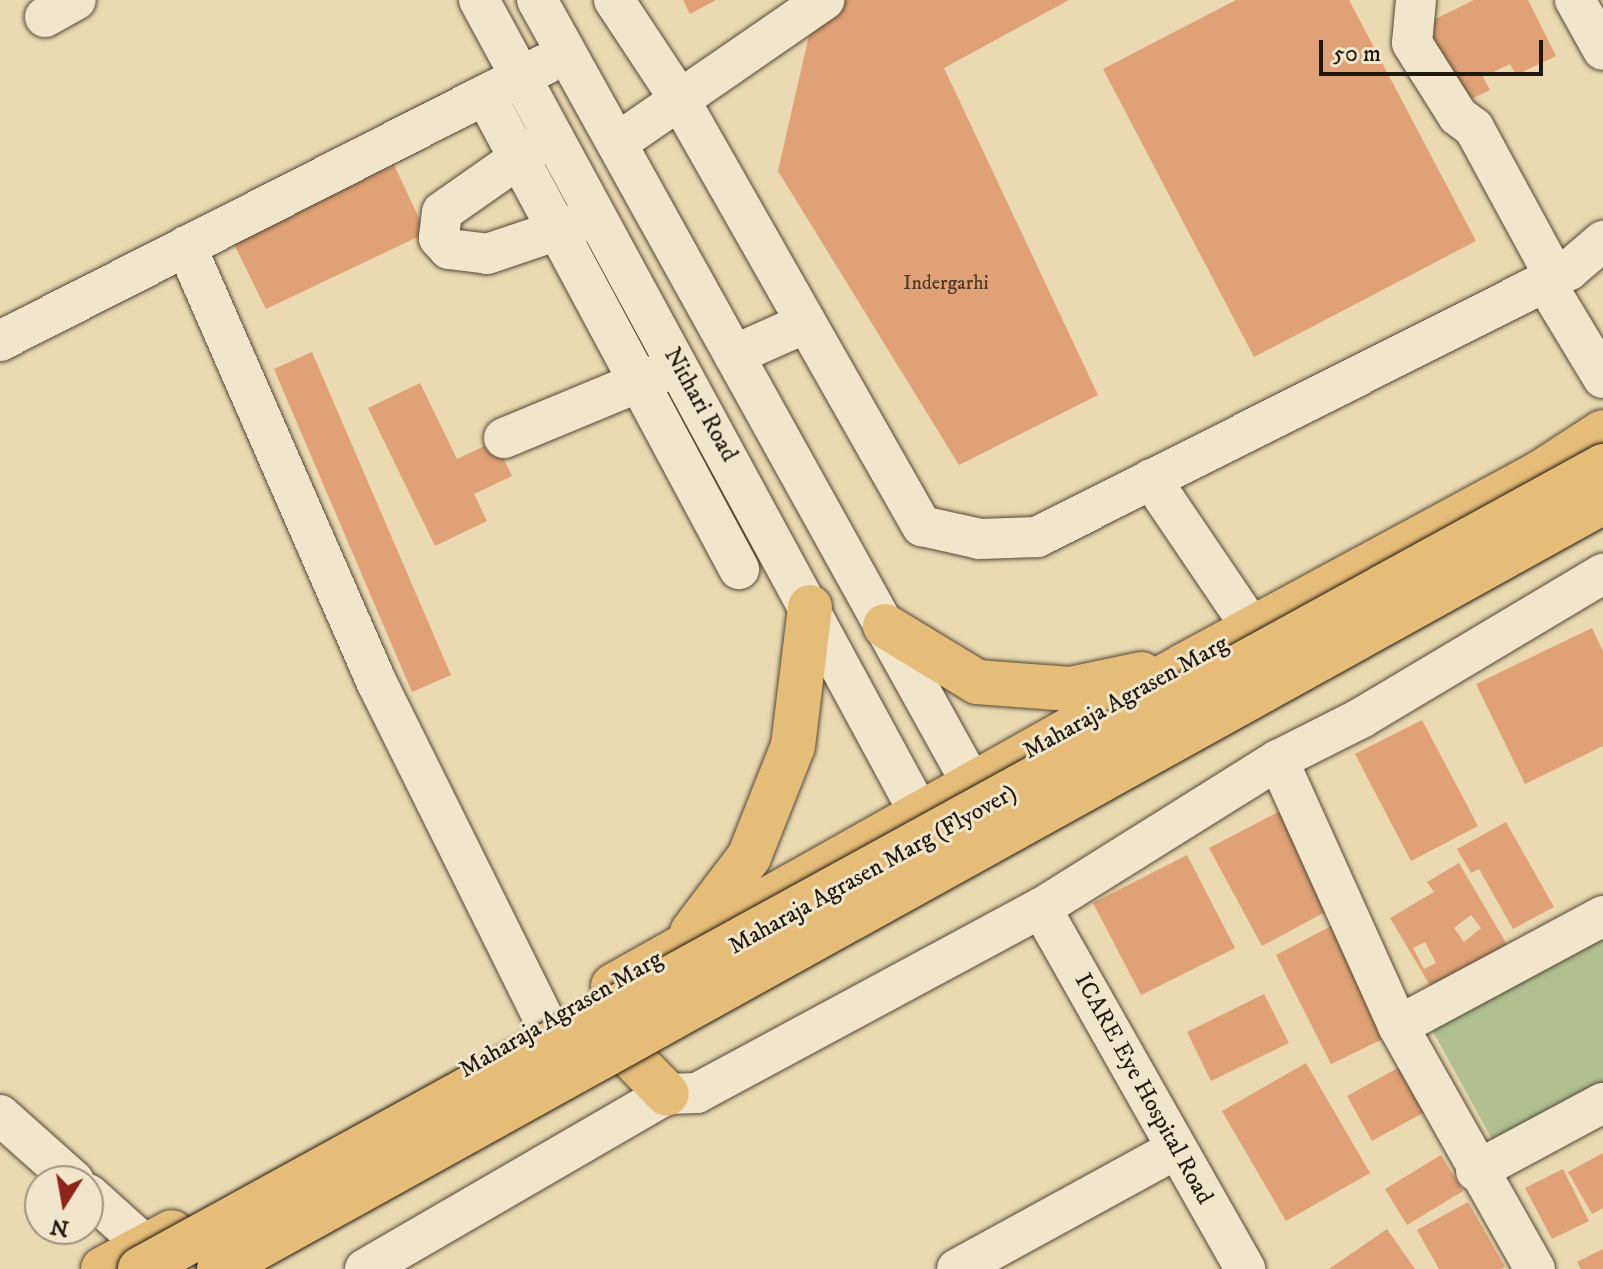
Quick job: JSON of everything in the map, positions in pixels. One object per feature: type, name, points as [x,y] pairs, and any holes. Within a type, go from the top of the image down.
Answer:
[{"type":"main road","name":"Maharaja Agrasen Marg","points":[[103,1269],[143,1257],[971,783],[1540,473],[1603,432]]},
{"type":"main road","name":"Maharaja Agrasen Marg (Flyover)","points":[[143,1257],[1603,466]]},
{"type":"main road","name":"Maharaja Agrasen Marg (Flyover)","points":[[219,1269],[1603,502]]},
{"type":"main road","points":[[255,1269],[629,1055],[1007,848],[1603,512]]},
{"type":"main road","points":[[681,947],[749,857],[793,746],[810,607]]},
{"type":"main road","points":[[885,626],[977,682],[1070,689],[1183,666]]},
{"type":"main road","points":[[629,1055],[667,1094]]},
{"type":"street","name":"Nithari Road","points":[[479,0],[922,811],[951,879]]},
{"type":"street","points":[[537,0],[1007,848]]},
{"type":"street","points":[[614,0],[678,97],[922,526],[980,539],[1037,537],[1550,279],[1603,241]]},
{"type":"street","points":[[617,143],[678,97],[824,0]]},
{"type":"street","points":[[1416,0],[1412,43],[1458,116],[1474,128],[1603,378]]},
{"type":"street","points":[[1575,0],[1603,50]]},
{"type":"street","points":[[0,341],[567,54]]},
{"type":"street","points":[[485,95],[739,569]]},
{"type":"street","points":[[553,135],[442,212],[439,238],[449,249],[487,254],[559,233],[597,216]]},
{"type":"street","points":[[186,246],[377,683],[547,1025]]},
{"type":"street","points":[[734,355],[806,323]]},
{"type":"street","points":[[504,438],[679,366]]},
{"type":"street","points":[[1151,479],[1252,628]]},
{"type":"street","points":[[365,1269],[667,1094],[697,1093],[1041,908],[1278,760],[1361,718],[1603,574]]},
{"type":"street","points":[[1278,760],[1398,1026],[1476,1171],[1535,1269]]},
{"type":"street","name":"ICARE Eye Hospital Road","points":[[1041,908],[1245,1269]]},
{"type":"street","points":[[1398,1026],[1603,916]]},
{"type":"street","points":[[1476,1171],[1603,1103]]},
{"type":"street","points":[[0,1115],[56,1165]]},
{"type":"street","points":[[962,1268],[1176,1149]]},
{"type":"street","points":[[104,1212],[143,1257]]},
{"type":"green space","points":[[1603,934],[1603,1083],[1494,1143],[1431,1028]]},
{"type":"building","points":[[683,0],[716,0],[690,14]]},
{"type":"building","points":[[817,0],[1069,0],[944,68],[1098,395],[959,465],[778,171]]},
{"type":"building","points":[[1236,0],[1349,0],[1476,241],[1254,357],[1103,69]]},
{"type":"building","points":[[1474,0],[1528,0],[1556,56],[1516,75],[1510,64],[1483,77],[1490,90],[1456,106],[1417,28]]},
{"type":"building","points":[[394,165],[426,233],[266,309],[233,242]]},
{"type":"building","points":[[312,352],[451,675],[412,692],[274,369]]},
{"type":"building","points":[[420,383],[457,459],[495,441],[512,476],[474,494],[487,521],[435,546],[368,408]]},
{"type":"building","points":[[1592,628],[1603,651],[1603,746],[1525,784],[1476,684]]},
{"type":"building","points":[[1422,720],[1478,826],[1411,861],[1355,754]]},
{"type":"building","points":[[1286,808],[1338,905],[1262,946],[1209,848]]},
{"type":"building","points":[[1506,822],[1554,907],[1513,929],[1479,869],[1471,873],[1457,849]]},
{"type":"building","points":[[1187,855],[1235,948],[1141,995],[1093,903]]},
{"type":"building","points":[[1459,863],[1509,948],[1434,992],[1390,918],[1434,892],[1427,882]],"holes":[[[1471,915],[1481,928],[1464,942],[1454,928]],[[1425,942],[1436,963],[1424,969],[1413,948]]]},
{"type":"building","points":[[1331,926],[1387,1037],[1331,1064],[1276,955]]},
{"type":"building","points":[[1264,994],[1289,1043],[1211,1081],[1187,1032]]},
{"type":"building","points":[[1414,1059],[1439,1104],[1372,1141],[1347,1096]]},
{"type":"building","points":[[1306,1063],[1370,1173],[1286,1221],[1222,1111]]},
{"type":"building","points":[[1603,1153],[1603,1208],[1592,1214],[1568,1172]]},
{"type":"building","points":[[1441,1155],[1463,1191],[1407,1225],[1385,1189]]},
{"type":"building","points":[[1563,1169],[1589,1221],[1552,1239],[1525,1188]]},
{"type":"building","points":[[1468,1202],[1505,1267],[1439,1269],[1417,1230]]},
{"type":"building","points":[[1387,1229],[1415,1269],[1329,1269]]},
{"type":"building","points":[[1603,1249],[1603,1269],[1581,1269],[1577,1262]]}]
